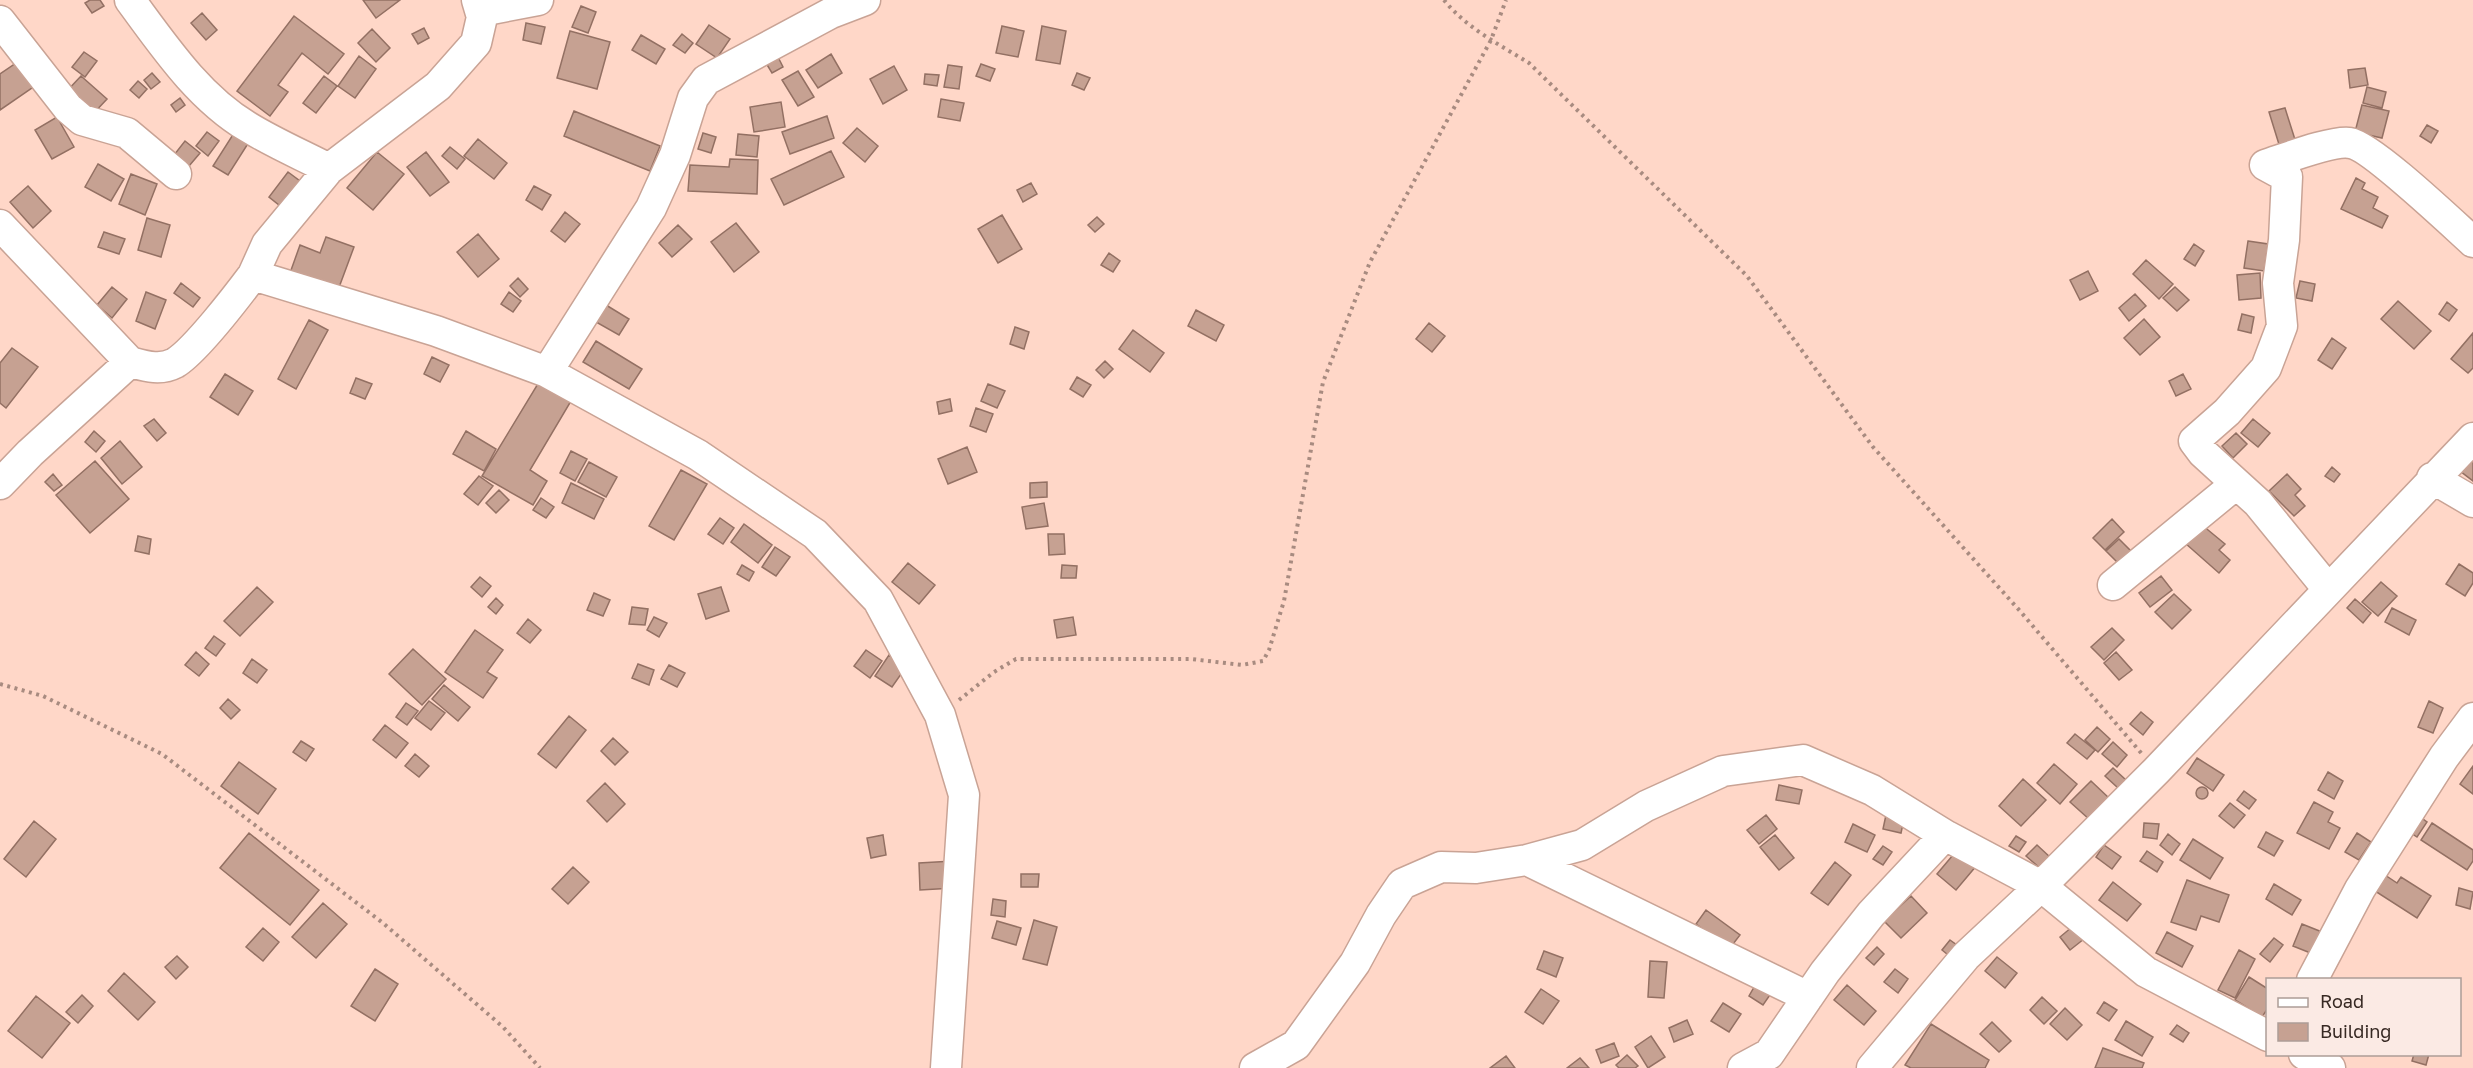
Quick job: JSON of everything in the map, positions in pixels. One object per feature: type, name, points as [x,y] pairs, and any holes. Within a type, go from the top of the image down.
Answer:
[{"type":"street","points":[[130,0],[168,52],[209,97],[247,126],[329,169]]},
{"type":"street","points":[[0,225],[130,362],[153,369],[175,363],[196,344],[254,275],[267,244],[329,169],[438,86],[476,43],[479,6],[538,0]]},
{"type":"street","points":[[547,372],[651,208],[669,171],[693,98],[706,80],[831,13],[865,0]]},
{"type":"street","points":[[0,21],[68,108],[82,120],[128,133],[176,174]]},
{"type":"street","points":[[2328,589],[2258,503],[2203,453],[2194,441],[2227,412],[2266,368],[2282,326],[2278,284],[2284,240],[2287,177],[2265,165],[2337,144],[2351,143],[2366,151],[2427,200],[2473,242]]},
{"type":"street","points":[[254,275],[436,331],[547,372],[698,455],[815,534],[878,600],[940,715],[964,795],[946,1068]]},
{"type":"street","points":[[0,484],[30,453],[130,362]]},
{"type":"street","points":[[1872,1068],[1966,956],[2041,886],[2156,771],[2432,478],[2473,438]]},
{"type":"street","points":[[2432,478],[2473,502]]},
{"type":"street","points":[[2114,585],[2236,484]]},
{"type":"street","points":[[2313,978],[2360,889],[2444,757],[2473,718]]},
{"type":"street","points":[[1255,1068],[1296,1045],[1355,963],[1381,915],[1402,884],[1442,867],[1476,868],[1527,860],[1582,845],[1646,806],[1723,771],[1803,760],[1872,790],[1945,835],[2041,886],[2146,972],[2266,1035]]},
{"type":"street","points":[[1743,1068],[1769,1054],[1825,972],[1871,914],[1945,835]]},
{"type":"street","points":[[1527,860],[1808,997]]},
{"type":"street","points":[[2308,1056],[2330,1068]]},
{"type":"path","points":[[1444,0],[1491,40],[1528,63],[1747,276],[1873,447],[2020,611],[2156,771]]},
{"type":"path","points":[[940,715],[994,672],[1016,659],[1191,659],[1242,665],[1263,661],[1272,643],[1284,601],[1323,382],[1370,262],[1491,40],[1506,0]]},
{"type":"path","points":[[0,684],[43,696],[162,754],[383,923],[503,1027],[540,1068]]},
{"type":"building","points":[[90,0],[100,0],[104,6],[92,13],[85,3]]},
{"type":"building","points":[[363,0],[400,0],[376,18]]},
{"type":"building","points":[[581,6],[596,12],[588,33],[572,27]]},
{"type":"building","points":[[202,13],[217,30],[206,40],[191,23]]},
{"type":"building","points":[[294,16],[344,54],[328,74],[302,53],[278,85],[288,92],[270,116],[237,91]]},
{"type":"building","points":[[526,23],[545,27],[541,44],[523,40]]},
{"type":"building","points":[[709,25],[730,39],[717,58],[696,44]]},
{"type":"building","points":[[1002,26],[1024,31],[1018,57],[996,53]]},
{"type":"building","points":[[1042,26],[1066,31],[1060,64],[1036,60]]},
{"type":"building","points":[[424,28],[429,38],[418,44],[412,34]]},
{"type":"building","points":[[372,29],[390,48],[376,62],[358,43]]},
{"type":"building","points":[[570,31],[610,42],[597,89],[557,78]]},
{"type":"building","points":[[682,34],[693,43],[685,53],[673,45]]},
{"type":"building","points":[[641,35],[665,49],[656,64],[632,50]]},
{"type":"building","points":[[84,52],[97,61],[85,77],[72,67]]},
{"type":"building","points":[[831,54],[842,73],[818,88],[806,70]]},
{"type":"building","points":[[359,56],[376,69],[355,98],[338,86]]},
{"type":"building","points":[[25,57],[42,81],[0,110],[0,74]]},
{"type":"building","points":[[778,57],[783,67],[772,73],[766,63]]},
{"type":"building","points":[[981,64],[995,69],[990,81],[976,76]]},
{"type":"building","points":[[948,65],[962,67],[959,89],[944,87]]},
{"type":"building","points":[[894,66],[907,90],[883,104],[870,79]]},
{"type":"building","points":[[2365,68],[2368,85],[2350,88],[2348,70]]},
{"type":"building","points":[[798,71],[814,97],[798,106],[782,80]]},
{"type":"building","points":[[152,73],[160,82],[151,89],[144,80]]},
{"type":"building","points":[[1077,73],[1090,78],[1084,90],[1072,85]]},
{"type":"building","points":[[925,74],[939,75],[937,86],[924,84]]},
{"type":"building","points":[[81,76],[107,99],[92,115],[66,92]]},
{"type":"building","points":[[324,76],[337,86],[316,113],[303,103]]},
{"type":"building","points":[[138,81],[147,89],[139,98],[130,90]]},
{"type":"building","points":[[2367,87],[2386,92],[2382,108],[2363,103]]},
{"type":"building","points":[[180,98],[185,105],[176,112],[171,105]]},
{"type":"building","points":[[941,99],[964,103],[960,121],[938,117]]},
{"type":"building","points":[[781,102],[785,127],[754,132],[750,107]]},
{"type":"building","points":[[2362,105],[2389,111],[2382,138],[2355,132]]},
{"type":"building","points":[[2285,108],[2298,149],[2282,154],[2269,112]]},
{"type":"building","points":[[574,111],[660,146],[650,171],[564,136]]},
{"type":"building","points":[[827,116],[834,138],[790,154],[782,132]]},
{"type":"building","points":[[57,117],[74,147],[52,159],[35,130]]},
{"type":"building","points":[[2427,125],[2438,131],[2431,143],[2420,136]]},
{"type":"building","points":[[857,128],[878,146],[865,162],[843,143]]},
{"type":"building","points":[[207,132],[219,141],[208,156],[196,146]]},
{"type":"building","points":[[234,133],[249,142],[228,175],[213,166]]},
{"type":"building","points":[[703,133],[716,137],[711,153],[698,149]]},
{"type":"building","points":[[738,134],[759,136],[757,157],[736,155]]},
{"type":"building","points":[[478,139],[507,163],[494,179],[464,156]]},
{"type":"building","points":[[185,141],[200,153],[189,166],[174,155]]},
{"type":"building","points":[[450,147],[465,159],[457,169],[442,156]]},
{"type":"building","points":[[831,151],[844,177],[784,205],[771,179]]},
{"type":"building","points":[[377,152],[404,174],[373,210],[347,188]]},
{"type":"building","points":[[426,152],[449,182],[430,196],[407,167]]},
{"type":"building","points":[[730,159],[758,160],[757,194],[688,191],[690,165],[729,167]]},
{"type":"building","points":[[98,164],[124,179],[111,201],[85,187]]},
{"type":"building","points":[[288,172],[304,184],[284,209],[269,197]]},
{"type":"building","points":[[131,174],[157,184],[145,215],[119,204]]},
{"type":"building","points":[[2356,178],[2365,183],[2362,189],[2378,197],[2373,208],[2388,216],[2382,228],[2341,209]]},
{"type":"building","points":[[1031,183],[1037,194],[1023,202],[1017,190]]},
{"type":"building","points":[[28,186],[51,211],[33,228],[10,202]]},
{"type":"building","points":[[534,186],[551,195],[542,210],[526,200]]},
{"type":"building","points":[[565,212],[580,224],[565,242],[551,231]]},
{"type":"building","points":[[1002,215],[1022,249],[998,263],[978,229]]},
{"type":"building","points":[[1097,217],[1104,224],[1095,232],[1088,225]]},
{"type":"building","points":[[147,218],[170,225],[161,257],[138,250]]},
{"type":"building","points":[[736,223],[759,252],[734,272],[711,242]]},
{"type":"building","points":[[678,225],[692,239],[672,257],[659,243]]},
{"type":"building","points":[[104,232],[125,239],[119,254],[98,247]]},
{"type":"building","points":[[478,234],[499,259],[478,277],[457,252]]},
{"type":"building","points":[[326,237],[354,247],[338,290],[290,273],[300,245],[320,253]]},
{"type":"building","points":[[2248,241],[2268,244],[2264,271],[2244,268]]},
{"type":"building","points":[[2194,244],[2204,251],[2195,266],[2184,259]]},
{"type":"building","points":[[1109,253],[1120,261],[1113,272],[1101,265]]},
{"type":"building","points":[[2146,260],[2173,284],[2159,299],[2133,274]]},
{"type":"building","points":[[2088,271],[2098,291],[2080,300],[2070,280]]},
{"type":"building","points":[[2260,273],[2261,298],[2239,300],[2237,275]]},
{"type":"building","points":[[518,278],[528,289],[520,297],[510,286]]},
{"type":"building","points":[[2300,281],[2315,284],[2312,301],[2296,298]]},
{"type":"building","points":[[181,283],[200,298],[193,307],[174,293]]},
{"type":"building","points":[[112,287],[127,299],[112,318],[97,305]]},
{"type":"building","points":[[2175,287],[2189,300],[2177,311],[2163,298]]},
{"type":"building","points":[[146,292],[166,300],[155,329],[136,321]]},
{"type":"building","points":[[509,292],[521,301],[513,312],[501,304]]},
{"type":"building","points":[[2135,294],[2146,306],[2129,321],[2119,308]]},
{"type":"building","points":[[2398,301],[2431,331],[2414,349],[2381,319]]},
{"type":"building","points":[[2447,302],[2457,310],[2449,321],[2439,314]]},
{"type":"building","points":[[606,305],[629,319],[619,335],[596,322]]},
{"type":"building","points":[[1196,310],[1224,325],[1216,341],[1188,326]]},
{"type":"building","points":[[2242,314],[2254,317],[2251,333],[2238,330]]},
{"type":"building","points":[[2144,319],[2160,337],[2140,355],[2124,338]]},
{"type":"building","points":[[309,320],[328,330],[296,389],[278,379]]},
{"type":"building","points":[[1429,323],[1445,336],[1432,352],[1416,339]]},
{"type":"building","points":[[1015,327],[1029,332],[1024,349],[1010,344]]},
{"type":"building","points":[[1133,330],[1164,353],[1150,372],[1119,349]]},
{"type":"building","points":[[2473,333],[2473,368],[2468,373],[2451,359]]},
{"type":"building","points":[[2332,338],[2346,348],[2332,369],[2318,360]]},
{"type":"building","points":[[596,341],[642,369],[629,389],[583,362]]},
{"type":"building","points":[[12,348],[38,367],[6,408],[0,403],[0,363]]},
{"type":"building","points":[[432,357],[449,365],[440,382],[424,374]]},
{"type":"building","points":[[1105,361],[1113,369],[1104,378],[1096,370]]},
{"type":"building","points":[[225,374],[253,391],[238,415],[210,397]]},
{"type":"building","points":[[2183,374],[2191,389],[2176,396],[2169,381]]},
{"type":"building","points":[[1077,377],[1091,385],[1083,397],[1070,389]]},
{"type":"building","points":[[356,378],[372,384],[365,399],[350,393]]},
{"type":"building","points":[[539,382],[571,401],[530,470],[547,481],[533,505],[482,476]]},
{"type":"building","points":[[988,384],[1005,391],[997,408],[981,401]]},
{"type":"building","points":[[950,399],[952,411],[939,414],[937,402]]},
{"type":"building","points":[[976,408],[993,414],[986,432],[970,426]]},
{"type":"building","points":[[154,419],[166,433],[157,441],[144,426]]},
{"type":"building","points":[[2253,419],[2270,433],[2258,447],[2241,433]]},
{"type":"building","points":[[94,431],[105,441],[96,452],[85,442]]},
{"type":"building","points":[[466,431],[496,449],[484,471],[453,454]]},
{"type":"building","points":[[2236,433],[2247,444],[2233,458],[2222,446]]},
{"type":"building","points":[[120,441],[142,467],[122,484],[101,458]]},
{"type":"building","points":[[967,447],[977,472],[948,484],[938,459]]},
{"type":"building","points":[[571,451],[587,459],[575,481],[560,473]]},
{"type":"building","points":[[2473,454],[2473,481],[2460,471]]},
{"type":"building","points":[[95,461],[129,499],[90,533],[56,495]]},
{"type":"building","points":[[589,462],[617,477],[606,497],[578,482]]},
{"type":"building","points":[[2332,467],[2340,474],[2334,482],[2325,476]]},
{"type":"building","points":[[681,470],[707,484],[674,540],[649,526]]},
{"type":"building","points":[[53,474],[62,485],[54,491],[45,482]]},
{"type":"building","points":[[2287,474],[2301,489],[2295,495],[2305,506],[2294,516],[2269,491]]},
{"type":"building","points":[[479,476],[493,486],[478,505],[464,494]]},
{"type":"building","points":[[1047,482],[1047,497],[1030,498],[1030,483]]},
{"type":"building","points":[[571,483],[604,499],[594,519],[562,503]]},
{"type":"building","points":[[499,490],[509,500],[496,513],[486,503]]},
{"type":"building","points":[[541,498],[554,507],[546,518],[533,510]]},
{"type":"building","points":[[1044,503],[1048,526],[1026,529],[1022,507]]},
{"type":"building","points":[[720,518],[734,528],[723,544],[708,534]]},
{"type":"building","points":[[2112,519],[2124,532],[2105,550],[2093,538]]},
{"type":"building","points":[[744,524],[772,545],[758,563],[731,542]]},
{"type":"building","points":[[2202,525],[2225,544],[2219,550],[2230,560],[2219,573],[2185,543]]},
{"type":"building","points":[[1048,534],[1064,534],[1065,554],[1049,555]]},
{"type":"building","points":[[138,536],[151,539],[149,554],[135,551]]},
{"type":"building","points":[[2119,539],[2133,553],[2120,565],[2106,551]]},
{"type":"building","points":[[775,547],[790,557],[776,576],[762,567]]},
{"type":"building","points":[[908,563],[935,585],[919,604],[892,582]]},
{"type":"building","points":[[2459,564],[2473,573],[2473,583],[2465,596],[2446,584]]},
{"type":"building","points":[[742,565],[754,572],[749,581],[737,574]]},
{"type":"building","points":[[1062,565],[1077,566],[1076,578],[1061,578]]},
{"type":"building","points":[[2161,576],[2172,590],[2150,607],[2139,593]]},
{"type":"building","points":[[480,577],[491,586],[482,597],[471,587]]},
{"type":"building","points":[[2381,582],[2397,596],[2378,616],[2362,602]]},
{"type":"building","points":[[257,587],[273,602],[240,636],[224,621]]},
{"type":"building","points":[[721,587],[729,611],[706,619],[698,594]]},
{"type":"building","points":[[594,593],[610,600],[603,616],[587,610]]},
{"type":"building","points":[[2174,594],[2191,610],[2172,629],[2155,612]]},
{"type":"building","points":[[496,598],[503,605],[496,614],[488,607]]},
{"type":"building","points":[[2355,599],[2371,613],[2363,623],[2347,608]]},
{"type":"building","points":[[632,607],[648,609],[645,625],[629,624]]},
{"type":"building","points":[[2392,608],[2416,620],[2409,635],[2385,622]]},
{"type":"building","points":[[654,617],[667,623],[659,637],[647,630]]},
{"type":"building","points":[[1073,617],[1076,635],[1057,638],[1054,620]]},
{"type":"building","points":[[528,619],[541,630],[530,643],[517,633]]},
{"type":"building","points":[[2112,628],[2124,640],[2104,660],[2091,647]]},
{"type":"building","points":[[475,630],[503,650],[487,672],[497,678],[483,698],[445,672]]},
{"type":"building","points":[[214,636],[225,644],[216,656],[205,648]]},
{"type":"building","points":[[413,649],[446,679],[422,705],[389,674]]},
{"type":"building","points":[[866,650],[882,661],[870,678],[854,666]]},
{"type":"building","points":[[196,652],[209,664],[199,676],[185,665]]},
{"type":"building","points":[[2116,652],[2132,670],[2119,680],[2104,663]]},
{"type":"building","points":[[889,655],[906,667],[892,687],[875,676]]},
{"type":"building","points":[[252,659],[267,670],[257,683],[243,673]]},
{"type":"building","points":[[638,664],[654,670],[649,685],[632,678]]},
{"type":"building","points":[[669,665],[685,673],[677,687],[661,679]]},
{"type":"building","points":[[444,685],[470,707],[458,721],[432,699]]},
{"type":"building","points":[[228,699],[240,710],[231,719],[220,708]]},
{"type":"building","points":[[429,701],[445,713],[431,730],[415,718]]},
{"type":"building","points":[[2429,701],[2443,708],[2433,733],[2418,727]]},
{"type":"building","points":[[406,703],[418,711],[407,725],[396,717]]},
{"type":"building","points":[[2141,712],[2153,722],[2143,735],[2130,724]]},
{"type":"building","points":[[569,716],[586,730],[556,768],[538,754]]},
{"type":"building","points":[[385,725],[408,743],[396,758],[373,740]]},
{"type":"building","points":[[2097,727],[2110,739],[2098,752],[2085,740]]},
{"type":"building","points":[[2075,734],[2095,750],[2087,759],[2067,743]]},
{"type":"building","points":[[613,738],[628,752],[615,765],[601,751]]},
{"type":"building","points":[[301,741],[314,749],[306,761],[293,752]]},
{"type":"building","points":[[2113,742],[2127,755],[2117,767],[2102,754]]},
{"type":"building","points":[[415,754],[429,766],[419,777],[405,766]]},
{"type":"building","points":[[2197,758],[2224,775],[2213,791],[2187,773]]},
{"type":"building","points":[[239,762],[276,789],[258,814],[221,786]]},
{"type":"building","points":[[2054,764],[2077,784],[2060,804],[2037,783]]},
{"type":"building","points":[[2473,766],[2473,794],[2460,784]]},
{"type":"building","points":[[2113,768],[2126,780],[2118,788],[2105,776]]},
{"type":"building","points":[[2328,772],[2343,781],[2334,799],[2318,790]]},
{"type":"building","points":[[2023,779],[2046,800],[2021,826],[1999,806]]},
{"type":"building","points":[[2091,781],[2110,799],[2090,820],[2070,802]]},
{"type":"building","points":[[605,783],[625,804],[607,822],[587,801]]},
{"type":"building","points":[[1779,785],[1802,790],[1799,804],[1776,800]]},
{"type":"building","points":[[2202,787],[2208,793],[2202,799],[2196,793]]},
{"type":"building","points":[[2244,791],[2256,800],[2249,809],[2237,800]]},
{"type":"building","points":[[2314,802],[2333,812],[2328,822],[2340,828],[2329,849],[2297,833]]},
{"type":"building","points":[[2230,803],[2245,815],[2234,828],[2219,816]]},
{"type":"building","points":[[2416,814],[2427,822],[2417,837],[2405,829]]},
{"type":"building","points":[[1766,815],[1777,829],[1759,844],[1747,830]]},
{"type":"building","points":[[1886,815],[1904,819],[1901,833],[1883,829]]},
{"type":"building","points":[[34,821],[56,839],[26,877],[4,859]]},
{"type":"building","points":[[2144,823],[2159,824],[2157,839],[2143,837]]},
{"type":"building","points":[[2432,823],[2473,850],[2473,861],[2467,870],[2421,840]]},
{"type":"building","points":[[1853,824],[1875,835],[1867,852],[1845,842]]},
{"type":"building","points":[[2266,832],[2283,841],[2274,856],[2258,847]]},
{"type":"building","points":[[249,833],[319,890],[290,925],[220,868]]},
{"type":"building","points":[[2357,833],[2371,842],[2359,860],[2345,852]]},
{"type":"building","points":[[2168,834],[2180,844],[2172,855],[2160,845]]},
{"type":"building","points":[[883,835],[886,855],[871,858],[867,838]]},
{"type":"building","points":[[1775,835],[1794,858],[1779,870],[1760,847]]},
{"type":"building","points":[[2016,836],[2026,842],[2019,852],[2009,846]]},
{"type":"building","points":[[2193,839],[2223,858],[2210,879],[2180,860]]},
{"type":"building","points":[[2037,845],[2051,858],[2041,869],[2026,856]]},
{"type":"building","points":[[2104,845],[2121,857],[2112,869],[2096,857]]},
{"type":"building","points":[[1883,846],[1892,852],[1883,865],[1873,859]]},
{"type":"building","points":[[1958,849],[1977,865],[1956,890],[1937,874]]},
{"type":"building","points":[[2147,851],[2163,862],[2157,872],[2140,861]]},
{"type":"building","points":[[953,861],[954,888],[920,890],[919,863]]},
{"type":"building","points":[[1835,862],[1851,875],[1828,905],[1811,893]]},
{"type":"building","points":[[573,867],[589,882],[568,904],[552,889]]},
{"type":"building","points":[[1021,874],[1039,874],[1038,887],[1021,887]]},
{"type":"building","points":[[2385,875],[2397,883],[2401,877],[2431,896],[2417,918],[2375,891]]},
{"type":"building","points":[[2187,880],[2229,895],[2219,922],[2201,916],[2196,930],[2171,922]]},
{"type":"building","points":[[2113,882],[2141,904],[2127,921],[2099,900]]},
{"type":"building","points":[[2274,884],[2301,900],[2292,915],[2266,899]]},
{"type":"building","points":[[2459,888],[2473,892],[2470,909],[2456,905]]},
{"type":"building","points":[[1911,896],[1927,913],[1901,938],[1884,921]]},
{"type":"building","points":[[993,899],[1006,901],[1005,917],[991,915]]},
{"type":"building","points":[[323,903],[347,924],[316,958],[292,937]]},
{"type":"building","points":[[1706,910],[1740,935],[1730,948],[1696,924]]},
{"type":"building","points":[[1034,920],[1057,927],[1047,965],[1023,959]]},
{"type":"building","points":[[997,921],[1021,928],[1016,945],[992,938]]},
{"type":"building","points":[[2078,922],[2089,935],[2070,950],[2060,937]]},
{"type":"building","points":[[2302,924],[2322,932],[2313,954],[2293,946]]},
{"type":"building","points":[[263,928],[279,942],[263,961],[246,947]]},
{"type":"building","points":[[2167,932],[2193,946],[2182,967],[2156,953]]},
{"type":"building","points":[[2274,938],[2283,945],[2270,962],[2260,954]]},
{"type":"building","points":[[1950,940],[1961,948],[1953,959],[1942,950]]},
{"type":"building","points":[[1877,947],[1884,954],[1874,965],[1866,958]]},
{"type":"building","points":[[2239,950],[2255,959],[2235,998],[2218,990]]},
{"type":"building","points":[[1544,951],[1563,958],[1556,977],[1537,969]]},
{"type":"building","points":[[177,956],[188,967],[176,979],[165,967]]},
{"type":"building","points":[[1997,957],[2017,973],[2005,988],[1985,971]]},
{"type":"building","points":[[1650,961],[1667,962],[1664,998],[1648,997]]},
{"type":"building","points":[[375,969],[398,984],[375,1021],[351,1006]]},
{"type":"building","points":[[1895,969],[1908,979],[1898,993],[1884,982]]},
{"type":"building","points":[[124,973],[155,1002],[138,1020],[108,991]]},
{"type":"building","points":[[2249,977],[2266,988],[2266,1011],[2262,1017],[2235,1000]]},
{"type":"building","points":[[1757,982],[1772,992],[1763,1005],[1749,996]]},
{"type":"building","points":[[1847,985],[1876,1011],[1864,1025],[1834,1000]]},
{"type":"building","points":[[1541,989],[1559,1001],[1543,1024],[1525,1012]]},
{"type":"building","points":[[82,995],[93,1006],[78,1023],[66,1012]]},
{"type":"building","points":[[36,996],[70,1023],[42,1058],[8,1031]]},
{"type":"building","points":[[2042,997],[2057,1011],[2044,1024],[2030,1010]]},
{"type":"building","points":[[2104,1002],[2117,1010],[2109,1021],[2097,1013]]},
{"type":"building","points":[[1723,1003],[1741,1014],[1729,1032],[1711,1021]]},
{"type":"building","points":[[2065,1008],[2082,1025],[2067,1040],[2050,1024]]},
{"type":"building","points":[[1687,1020],[1693,1034],[1674,1042],[1669,1028]]},
{"type":"building","points":[[2126,1021],[2153,1037],[2142,1056],[2115,1040]]},
{"type":"building","points":[[1992,1022],[2011,1041],[1999,1052],[1980,1034]]},
{"type":"building","points":[[1931,1024],[1989,1060],[1985,1068],[1911,1068],[1905,1065]]},
{"type":"building","points":[[2177,1025],[2189,1033],[2183,1042],[2170,1034]]},
{"type":"building","points":[[1651,1036],[1665,1057],[1648,1068],[1635,1047]]},
{"type":"building","points":[[1614,1043],[1619,1056],[1601,1063],[1596,1050]]},
{"type":"building","points":[[2103,1048],[2144,1063],[2142,1068],[2095,1068]]},
{"type":"building","points":[[1627,1055],[1638,1066],[1619,1068],[1616,1065]]},
{"type":"building","points":[[1506,1056],[1515,1068],[1490,1068]]},
{"type":"building","points":[[2413,1056],[2428,1056],[2426,1065],[2412,1061]]},
{"type":"building","points":[[1580,1058],[1589,1068],[1567,1068]]}]
